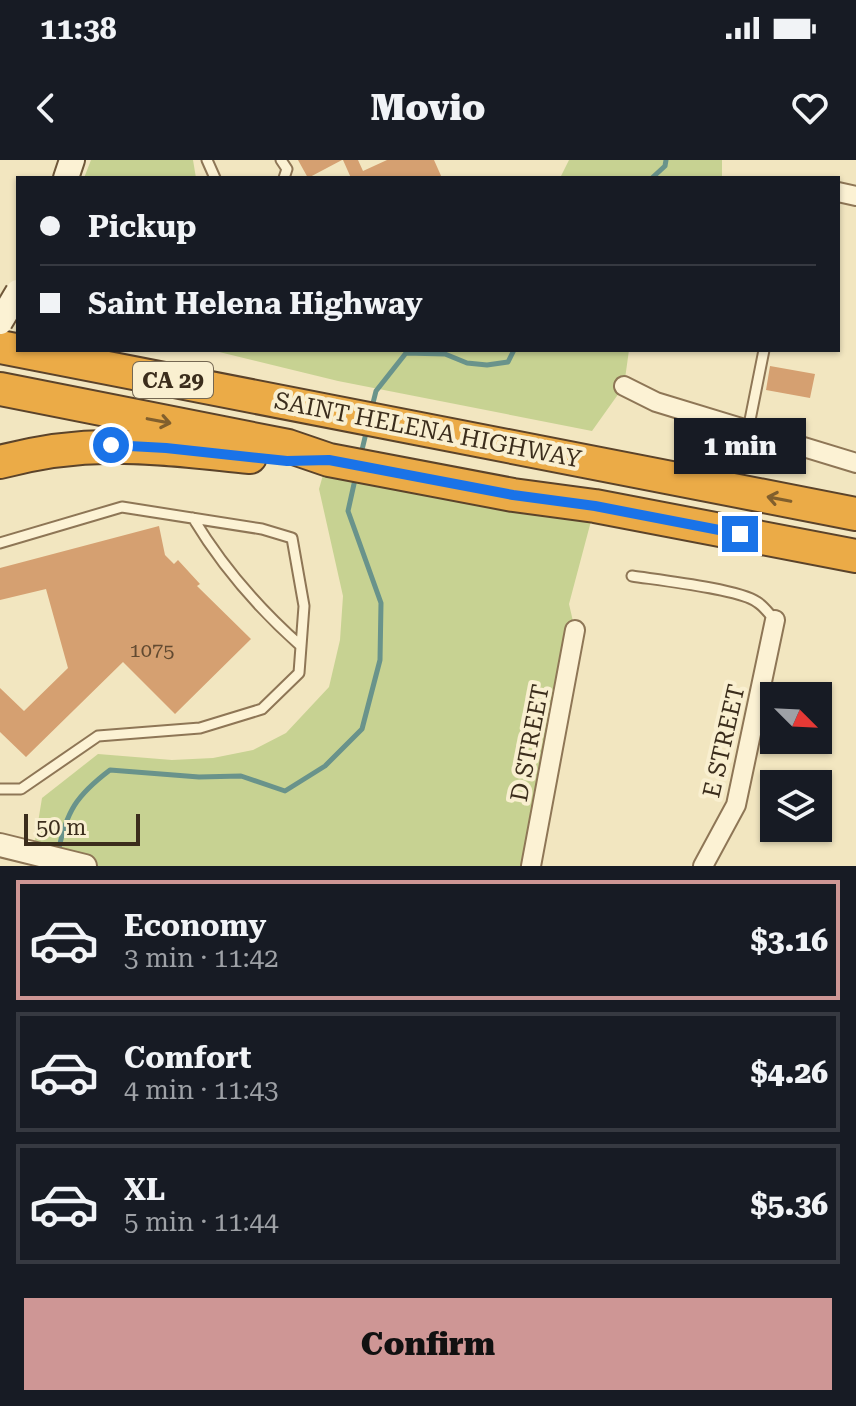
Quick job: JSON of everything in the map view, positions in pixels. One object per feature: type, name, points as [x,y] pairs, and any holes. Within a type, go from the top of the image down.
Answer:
[{"type":"highway","name":"SAINT HELENA HIGHWAY","points":[[26,352],[856,514]]},
{"type":"highway","points":[[127,352],[347,413]]},
{"type":"highway","name":"SAINT HELENA HIGHWAY","points":[[0,392],[288,446],[329,460],[513,495],[595,506],[856,556]]},
{"type":"highway","points":[[0,462],[94,445],[166,448],[287,461],[329,460]]},
{"type":"highway","points":[[682,522],[856,577]]},
{"type":"main road","points":[[0,321],[16,295]]},
{"type":"street","points":[[624,386],[656,402],[856,463]]},
{"type":"street","name":"E STREET","points":[[703,866],[736,805],[775,620]]},
{"type":"street","name":"D STREET","points":[[531,866],[575,630]]},
{"type":"street","points":[[0,845],[85,866]]},
{"type":"lane","points":[[748,430],[764,352]]},
{"type":"lane","points":[[0,543],[122,507],[262,529],[292,538],[304,606],[299,673],[262,709],[200,728],[98,736],[21,789],[0,789]]},
{"type":"lane","points":[[193,518],[217,558],[301,646]]},
{"type":"lane","points":[[632,576],[683,583],[756,601],[775,620]]},
{"type":"green space","points":[[91,160],[193,160],[196,176],[85,176]]},
{"type":"green space","points":[[569,160],[722,160],[722,176],[561,176]]},
{"type":"green space","points":[[219,352],[629,352],[624,386],[592,431],[338,381]]},
{"type":"green space","points":[[325,468],[595,506],[569,604],[575,630],[531,866],[85,866],[33,853],[42,798],[98,754],[172,760],[213,758],[253,750],[286,733],[329,687],[340,640],[343,596],[319,489]]},
{"type":"building","points":[[298,160],[342,160],[312,176],[307,176]]},
{"type":"building","points":[[343,160],[358,160],[363,171],[387,160],[434,160],[441,176],[350,176]]},
{"type":"building","points":[[770,366],[815,374],[810,398],[766,390]]},
{"type":"building","points":[[159,526],[165,555],[174,564],[178,560],[200,584],[197,586],[251,639],[175,714],[123,662],[26,757],[0,732],[0,688],[24,711],[68,668],[46,589],[0,600],[0,568]]},
{"type":"waterway","points":[[654,176],[665,166],[666,160]]},
{"type":"waterway","points":[[372,407],[376,391],[406,353],[445,354],[467,363],[487,365],[508,362],[513,352]]},
{"type":"waterway","points":[[361,454],[367,429]]},
{"type":"waterway","points":[[58,853],[65,826],[75,805],[110,770],[199,777],[241,776],[285,791],[325,766],[362,729],[380,660],[381,603],[348,511],[356,475]]},
{"type":"route","points":[[111,445],[287,461],[329,460],[740,534]]}]
